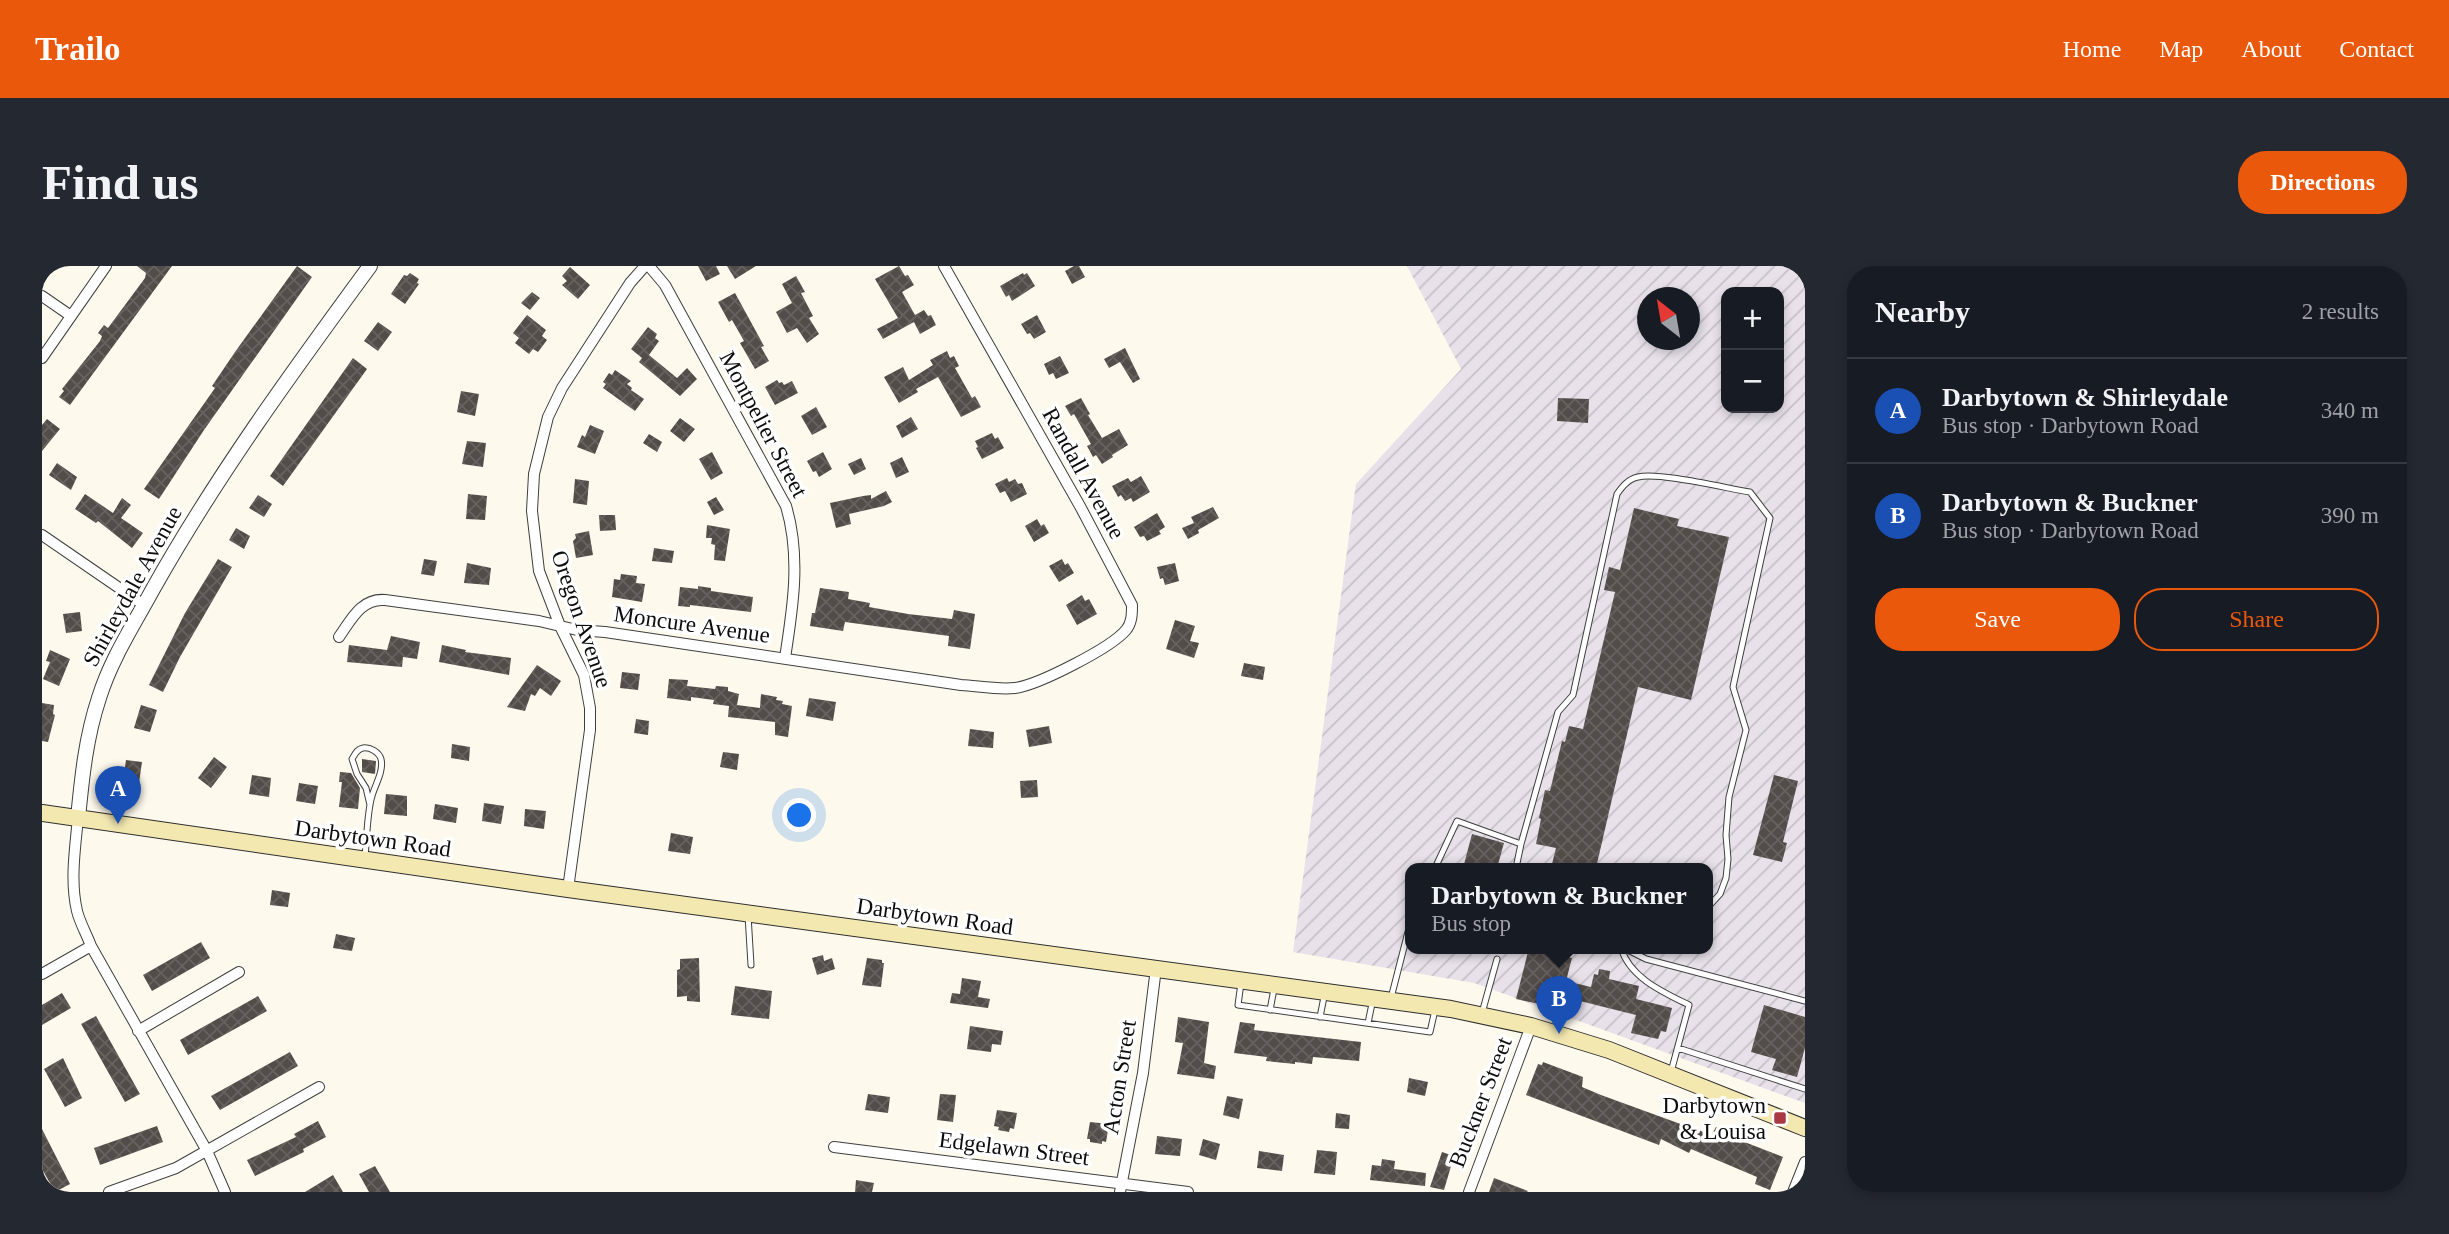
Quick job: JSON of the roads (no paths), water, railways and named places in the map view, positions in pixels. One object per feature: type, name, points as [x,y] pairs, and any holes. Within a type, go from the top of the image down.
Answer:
[{"type":"main road","name":"Darbytown Road","points":[[42,813],[568,889],[1436,1007],[1531,1026],[1609,1050],[1805,1128]]},
{"type":"street","points":[[42,358],[107,266]]},
{"type":"street","name":"Shirleydale Avenue","points":[[225,1192],[207,1151],[138,1031],[92,946],[77,911],[73,869],[88,737],[99,696],[113,663],[220,477],[370,266]]},
{"type":"street","name":"Oregon Avenue","points":[[568,889],[584,778],[590,708],[584,676],[560,626],[539,571],[534,534],[534,474],[548,417],[562,388],[630,283],[647,266]]},
{"type":"street","name":"Montpelier Street","points":[[647,266],[665,285],[786,506],[795,546],[795,579],[785,658]]},
{"type":"street","name":"Randall Avenue","points":[[944,266],[1081,508],[1132,605],[1130,622],[1123,633],[1055,674]]},
{"type":"street","points":[[42,296],[71,316]]},
{"type":"street","points":[[42,535],[144,605]]},
{"type":"street","name":"Moncure Avenue","points":[[339,637],[356,613],[374,599],[539,621],[961,685],[1009,688],[1040,681],[1055,674]]},
{"type":"street","points":[[42,974],[92,946]]},
{"type":"street","name":"Acton Street","points":[[1121,1187],[1143,1073],[1156,968]]},
{"type":"street","points":[[138,1031],[239,972]]},
{"type":"street","name":"Buckner Street","points":[[1469,1192],[1531,1026]]},
{"type":"street","points":[[109,1192],[176,1168],[319,1087]]},
{"type":"street","name":"Edgelawn Street","points":[[834,1147],[1121,1187],[1188,1192]]},
{"type":"street","points":[[1793,1192],[1805,1162]]},
{"type":"lane","points":[[1517,863],[1558,712],[1573,695],[1617,494],[1624,484],[1638,477],[1665,478],[1750,492],[1770,518],[1733,687],[1746,730],[1729,797],[1726,878],[1720,894],[1713,902]]},
{"type":"lane","points":[[364,859],[370,805],[378,780],[380,759],[371,748],[364,748],[356,751],[352,759],[366,788],[370,805]]},
{"type":"lane","points":[[1437,863],[1457,821],[1521,844]]},
{"type":"lane","points":[[747,912],[751,965]]},
{"type":"lane","points":[[1391,1001],[1405,944]]},
{"type":"lane","points":[[1624,954],[1626,963],[1655,987],[1689,1005],[1671,1074]]},
{"type":"lane","points":[[1636,954],[1805,1001]]},
{"type":"lane","points":[[1481,1016],[1497,958]]},
{"type":"lane","points":[[1242,980],[1238,1006],[1430,1032],[1436,1007]]},
{"type":"lane","points":[[1269,1010],[1275,985]]},
{"type":"lane","points":[[1320,1017],[1325,992]]},
{"type":"lane","points":[[1368,1023],[1374,999]]},
{"type":"lane","points":[[1678,1048],[1805,1090]]},
{"type":"place","name":"Darbytown & Shirleydale","points":[[118,824]]},
{"type":"place","name":"Darbytown & Buckner","points":[[1559,1034]]},
{"type":"place","name":"Darbytown & Louisa","points":[[1780,1118]]}]
